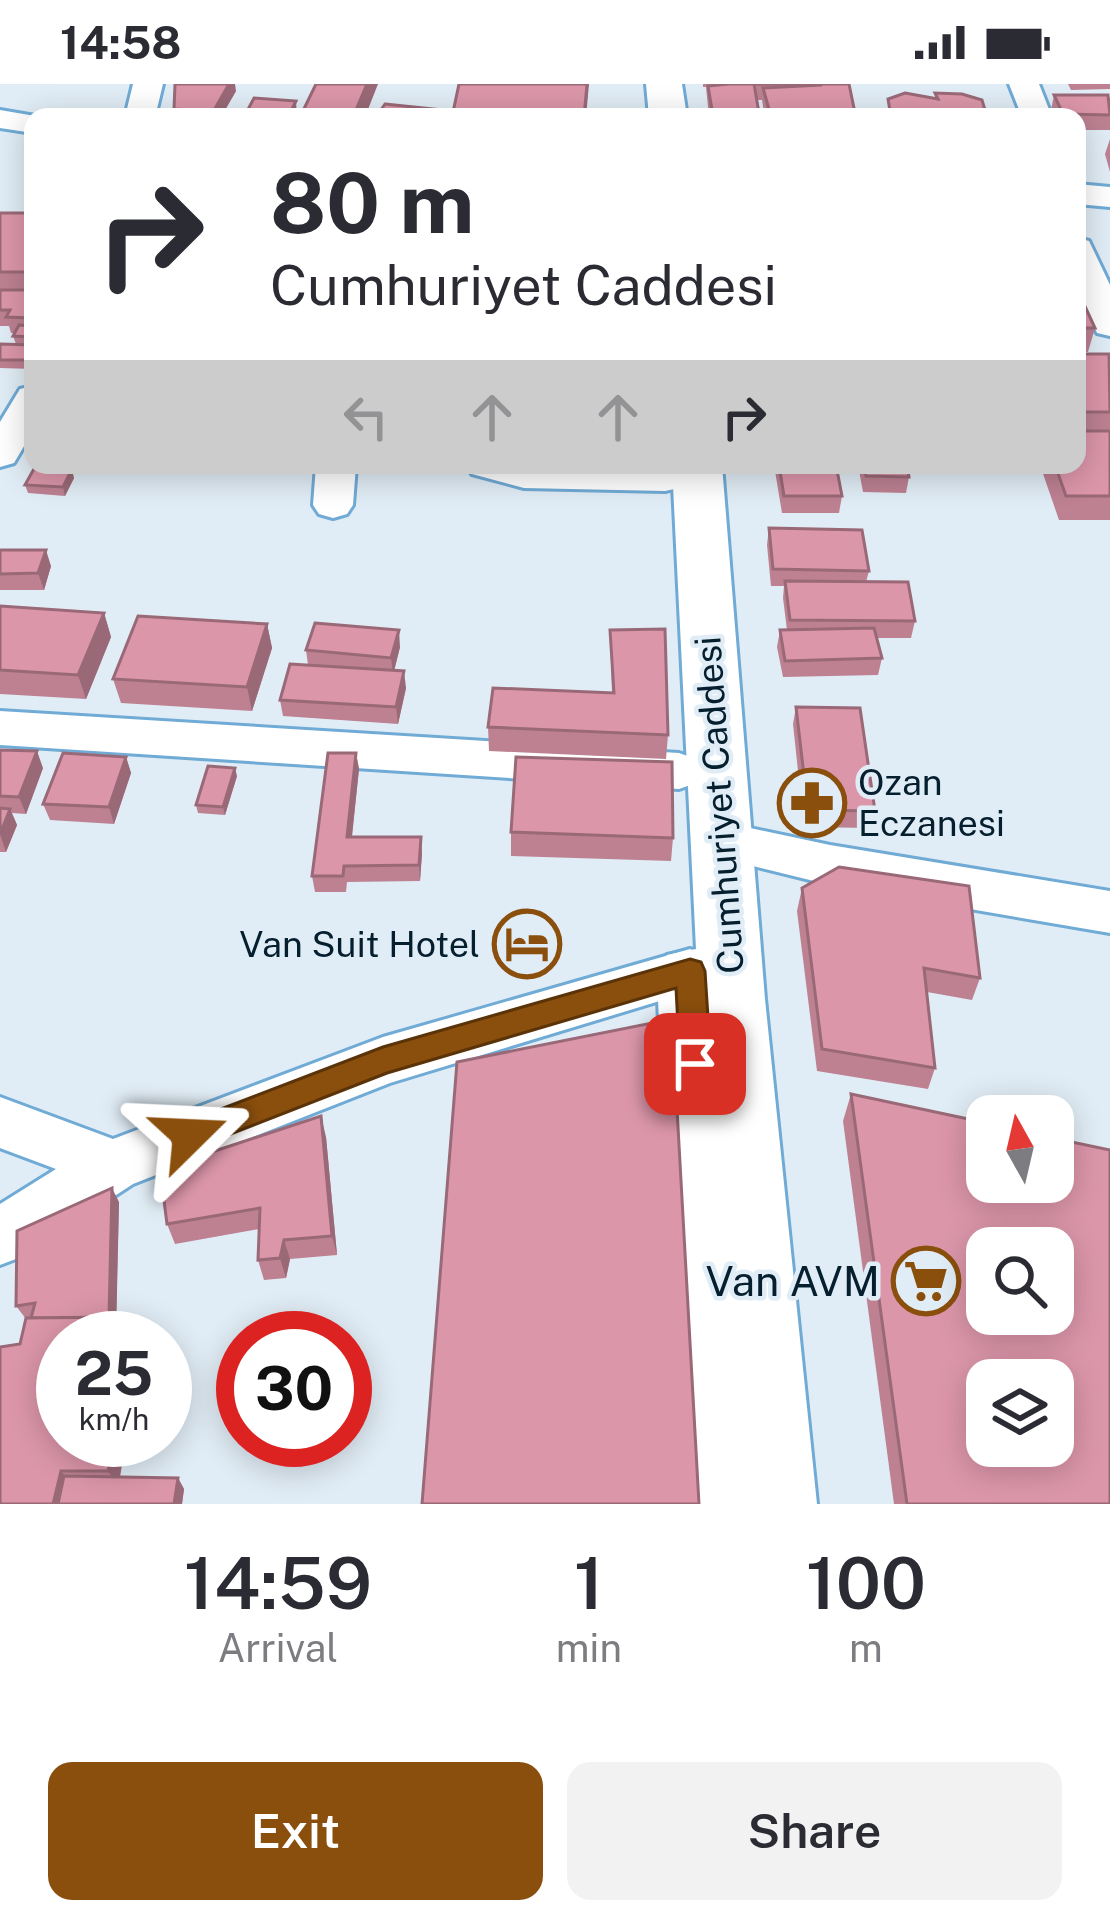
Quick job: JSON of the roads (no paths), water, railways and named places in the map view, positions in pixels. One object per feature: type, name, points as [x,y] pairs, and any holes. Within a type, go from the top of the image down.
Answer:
[{"type":"main road","name":"Cumhuriyet Caddesi","points":[[675,474],[679,770],[721,1504]]},
{"type":"main road","name":"Cumhuriyet Caddesi","points":[[676,474],[722,841],[775,1504]]},
{"type":"street","points":[[1086,269],[1110,326]]},
{"type":"street","points":[[0,455],[24,415]]},
{"type":"street","points":[[517,474],[574,474]]},
{"type":"street","points":[[0,728],[679,770]]},
{"type":"street","points":[[722,841],[830,866],[1110,912]]},
{"type":"street","points":[[0,1237],[113,1165],[383,1061],[690,971]]},
{"type":"street","points":[[0,1122],[113,1165]]},
{"type":"place","name":"Ozan Eczanesi","points":[[812,803]]},
{"type":"place","name":"Van Suit Hotel","points":[[527,944]]},
{"type":"place","name":"Van AVM","points":[[926,1281]]}]
